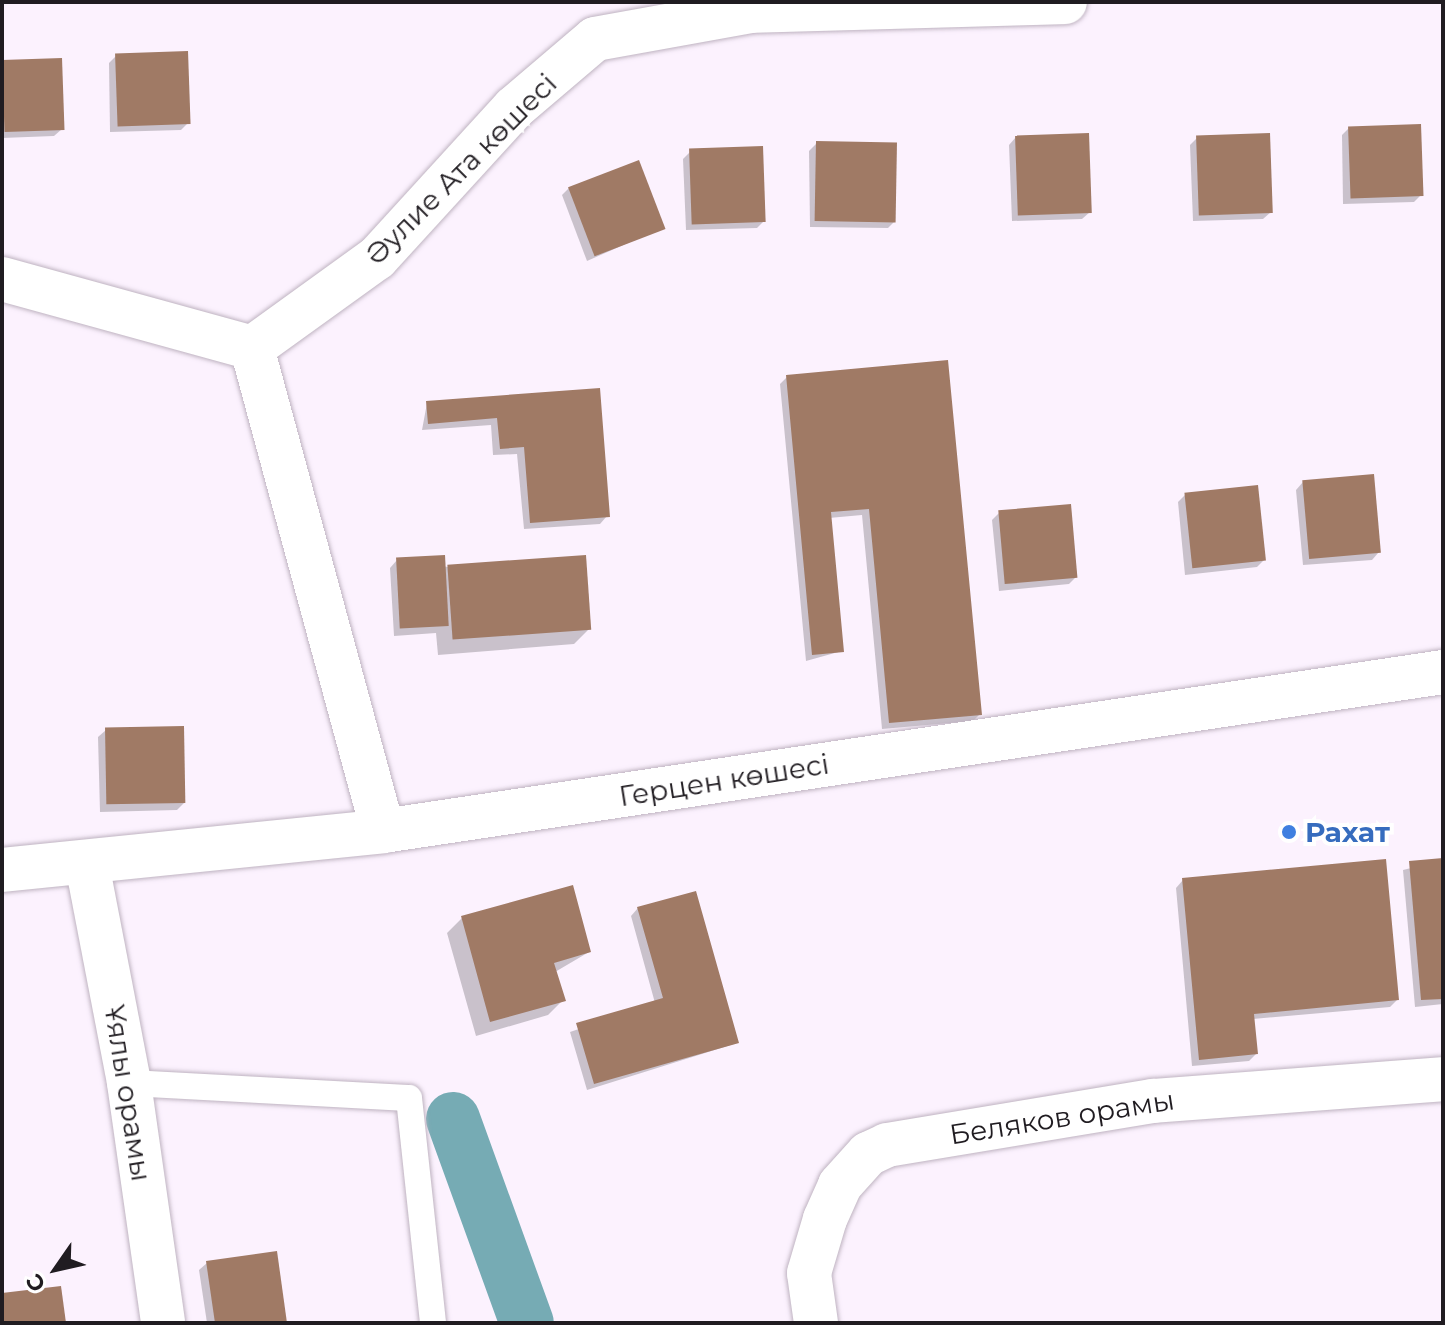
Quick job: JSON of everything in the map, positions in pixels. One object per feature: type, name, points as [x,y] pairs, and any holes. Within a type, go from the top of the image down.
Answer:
[{"type":"street","name":"Әулие Ата көшесі","points":[[252,348],[377,258],[514,108],[595,39],[750,11],[1065,2]]},
{"type":"street","points":[[2,279],[252,348],[383,831]]},
{"type":"street","name":"Герцен көшесі","points":[[2,870],[87,864],[383,831],[1443,672]]},
{"type":"street","name":"Ұялы орамы","points":[[87,864],[129,1083],[163,1323]]},
{"type":"street","name":"Беляков орамы","points":[[816,1323],[809,1273],[825,1219],[840,1185],[868,1154],[887,1145],[1153,1101],[1443,1079]]},
{"type":"lane","points":[[129,1083],[409,1098],[433,1323]]},
{"type":"building","points":[[188,51],[191,124],[118,127],[115,54]]},
{"type":"building","points":[[62,58],[65,130],[5,132],[2,60]]},
{"type":"building","points":[[1421,124],[1424,196],[1351,199],[1348,127]]},
{"type":"building","points":[[1089,133],[1092,213],[1018,216],[1015,136]]},
{"type":"building","points":[[1270,133],[1273,213],[1199,216],[1196,136]]},
{"type":"building","points":[[816,141],[897,142],[896,222],[815,221]]},
{"type":"building","points":[[763,146],[766,222],[692,225],[689,149]]},
{"type":"building","points":[[639,160],[666,229],[595,256],[568,187]]},
{"type":"building","points":[[948,360],[982,715],[889,723],[869,509],[831,512],[844,652],[812,655],[786,375]]},
{"type":"building","points":[[600,388],[610,517],[530,523],[524,447],[500,449],[497,418],[428,424],[426,401]]},
{"type":"building","points":[[1374,474],[1381,553],[1309,559],[1302,480]]},
{"type":"building","points":[[1258,485],[1266,561],[1192,568],[1184,493]]},
{"type":"building","points":[[1071,504],[1077,578],[1005,584],[998,510]]},
{"type":"building","points":[[445,555],[449,626],[400,628],[396,558]]},
{"type":"building","points":[[586,555],[591,630],[453,640],[447,565]]},
{"type":"building","points":[[184,726],[185,803],[106,804],[105,727]]},
{"type":"building","points":[[1443,858],[1443,999],[1421,1000],[1409,861]]},
{"type":"building","points":[[1386,859],[1399,1000],[1254,1014],[1258,1054],[1199,1060],[1182,878]]},
{"type":"building","points":[[573,885],[591,952],[554,963],[566,1001],[490,1022],[461,916]]},
{"type":"building","points":[[696,891],[739,1043],[594,1084],[576,1023],[663,998],[637,907]]},
{"type":"building","points":[[277,1251],[287,1323],[215,1323],[206,1261]]},
{"type":"building","points":[[61,1286],[66,1323],[2,1323],[2,1293]]},
{"type":"waterway","points":[[453,1119],[527,1323]]},
{"type":"place","name":"Рахат","points":[[1289,832]]}]
